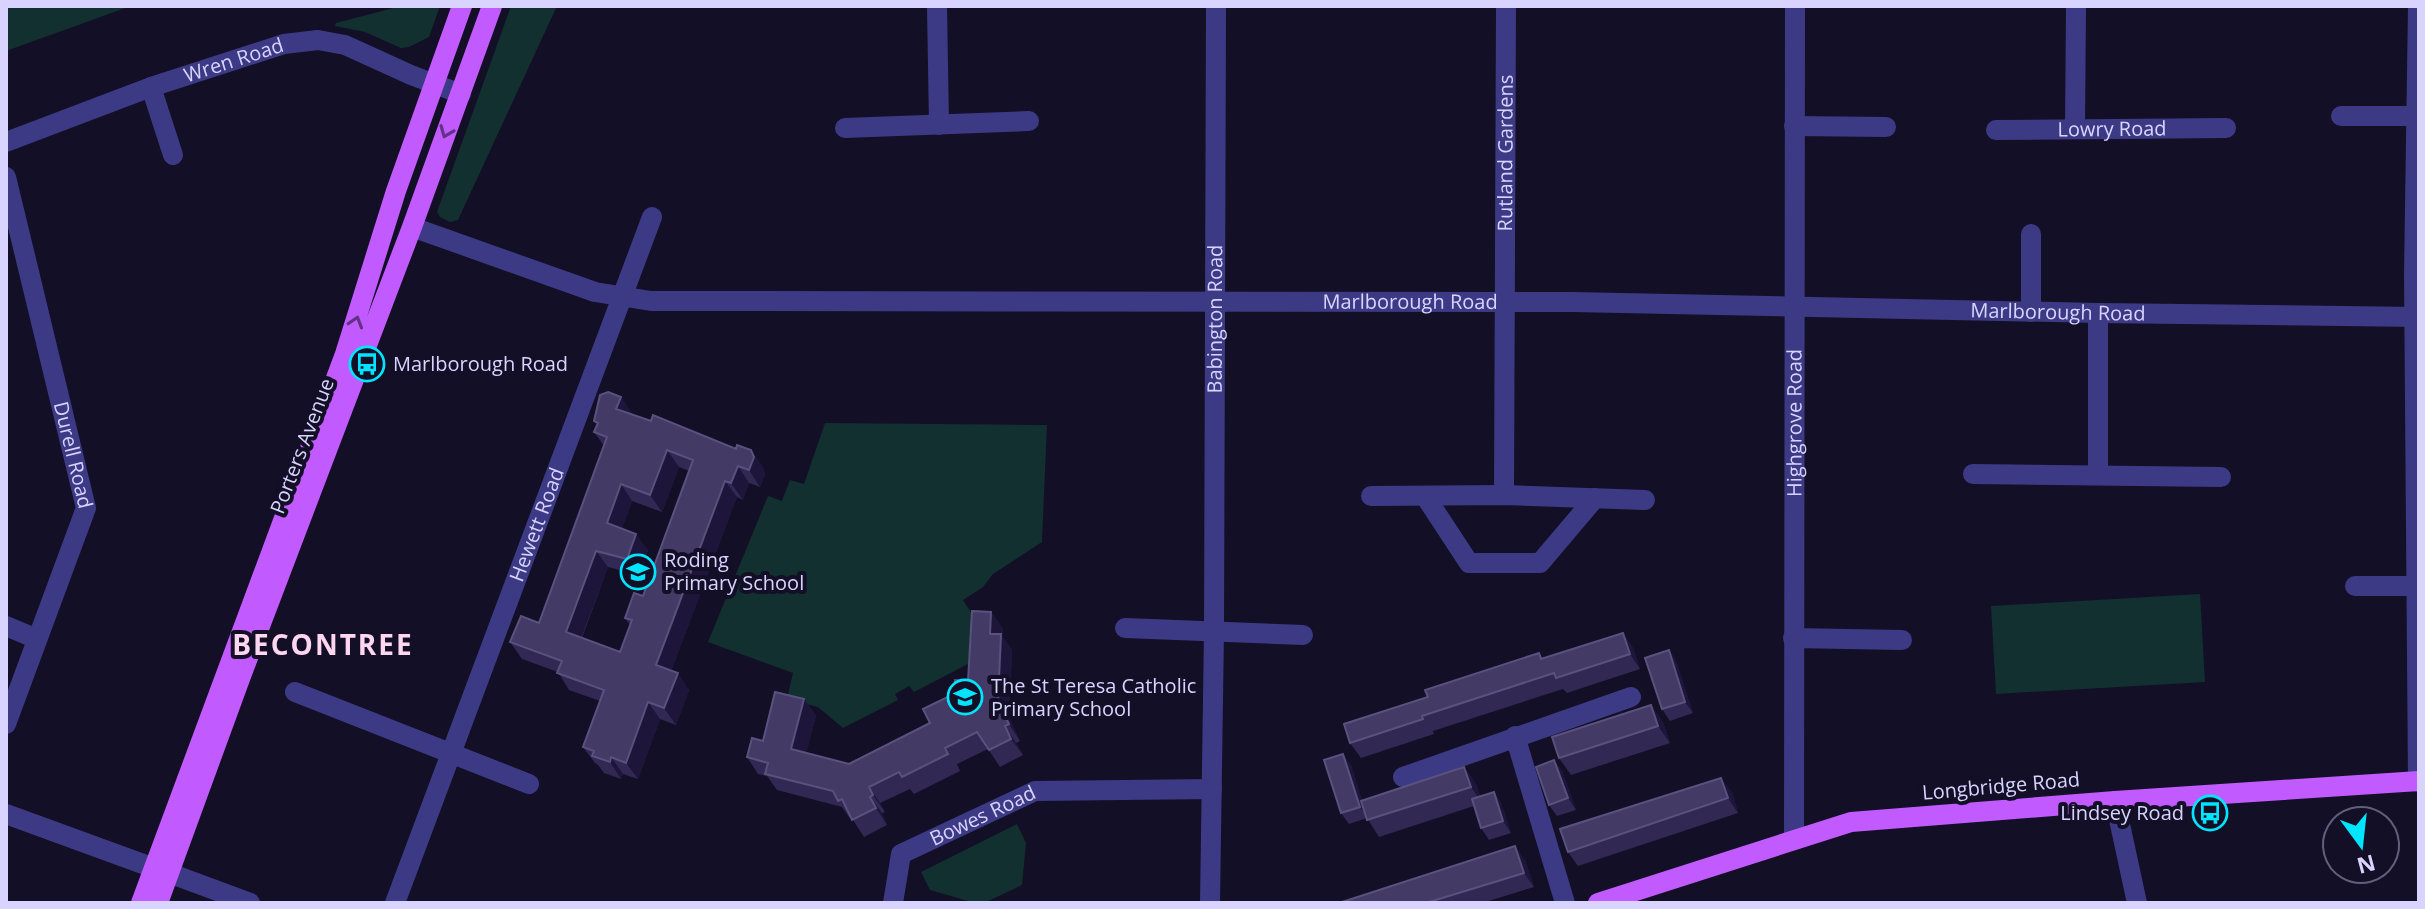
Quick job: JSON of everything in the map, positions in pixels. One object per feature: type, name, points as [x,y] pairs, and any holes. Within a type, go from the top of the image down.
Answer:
[{"type":"main road","name":"Porters Avenue","points":[[158,903],[162,870],[345,354],[433,84],[462,6]]},
{"type":"main road","name":"Porters Avenue","points":[[141,903],[162,870],[241,676],[412,227],[492,6]]},
{"type":"main road","name":"Longbridge Road","points":[[1598,903],[1851,822],[2115,801],[2419,782]]},
{"type":"street","points":[[937,6],[939,125]]},
{"type":"street","name":"Babington Road","points":[[1210,903],[1216,6]]},
{"type":"street","name":"Rutland Gardens","points":[[1504,495],[1506,6]]},
{"type":"street","name":"Highgrove Road","points":[[1794,839],[1795,6]]},
{"type":"street","points":[[2075,128],[2076,6]]},
{"type":"street","points":[[2418,6],[2416,586],[2419,782]]},
{"type":"street","name":"Wren Road","points":[[6,142],[151,87],[284,44],[318,40],[345,45],[461,94]]},
{"type":"street","points":[[151,87],[173,155]]},
{"type":"street","points":[[2341,116],[2416,116]]},
{"type":"street","points":[[845,128],[1029,121]]},
{"type":"street","points":[[1794,126],[1886,127]]},
{"type":"street","name":"Lowry Road","points":[[1996,130],[2226,128]]},
{"type":"street","name":"Durell Road","points":[[6,177],[86,508],[6,724]]},
{"type":"street","name":"Hewett Road","points":[[395,903],[652,217]]},
{"type":"street","name":"Marlborough Road","points":[[412,227],[580,287],[651,301],[1506,302],[2416,317]]},
{"type":"street","points":[[2031,234],[2031,312]]},
{"type":"street","points":[[2098,313],[2098,475]]},
{"type":"street","points":[[1973,474],[2221,477]]},
{"type":"street","points":[[1371,496],[1504,495],[1645,500]]},
{"type":"street","points":[[1425,496],[1469,563],[1540,563],[1595,498]]},
{"type":"street","points":[[2355,586],[2416,586]]},
{"type":"street","points":[[6,626],[37,639]]},
{"type":"street","points":[[1125,628],[1303,635]]},
{"type":"street","points":[[1793,638],[1902,640]]},
{"type":"street","points":[[295,692],[529,784]]},
{"type":"street","points":[[1403,777],[1631,697]]},
{"type":"street","points":[[1515,736],[1565,903]]},
{"type":"street","name":"Bowes Road","points":[[893,903],[901,854],[1035,791],[1212,789]]},
{"type":"street","points":[[2115,801],[2137,903]]},
{"type":"street","points":[[6,814],[250,903]]},
{"type":"green space","points":[[6,6],[131,6],[6,51]]},
{"type":"green space","points":[[401,6],[440,6],[429,37],[401,48],[365,32],[335,26],[336,23]]},
{"type":"green space","points":[[511,6],[557,6],[458,220],[450,222],[437,212]]},
{"type":"green space","points":[[825,423],[1047,425],[1042,542],[993,574],[983,587],[963,600],[972,614],[968,664],[914,692],[909,686],[895,694],[898,700],[843,728],[818,707],[787,699],[793,673],[708,642],[768,496],[782,501],[790,480],[804,484]]},
{"type":"green space","points":[[2200,594],[2205,682],[1996,694],[1991,606]]},
{"type":"green space","points":[[1017,824],[1026,843],[1022,885],[984,903],[930,890],[921,872]]},
{"type":"building","points":[[608,392],[621,397],[616,409],[651,421],[653,415],[736,449],[737,445],[751,450],[754,457],[749,470],[738,466],[731,483],[725,481],[656,665],[678,673],[664,708],[648,702],[626,763],[611,757],[610,762],[592,756],[594,751],[583,747],[604,690],[557,673],[562,661],[510,642],[521,616],[539,623],[607,437],[594,432],[598,423],[594,421],[600,395]],"holes":[[[667,450],[693,460],[643,596],[634,593],[625,618],[632,620],[620,652],[566,632],[596,551],[627,559],[636,534],[607,523],[621,484],[650,495]]]},
{"type":"building","points":[[972,611],[991,612],[990,634],[1001,634],[998,702],[1009,724],[1005,726],[1011,739],[989,750],[977,732],[945,748],[948,754],[902,777],[899,772],[869,787],[876,808],[852,820],[842,799],[838,801],[833,791],[765,774],[768,763],[747,757],[752,738],[763,741],[775,692],[804,699],[791,749],[849,764],[930,723],[923,709],[954,694],[955,680],[968,681]]},
{"type":"building","points":[[1623,633],[1630,654],[1556,678],[1554,673],[1350,743],[1344,724],[1428,697],[1425,690],[1539,653],[1541,659]]},
{"type":"building","points":[[1669,650],[1685,702],[1662,709],[1645,658]]},
{"type":"building","points":[[1651,705],[1658,726],[1559,758],[1552,737]]},
{"type":"building","points":[[1343,754],[1360,807],[1341,813],[1324,760]]},
{"type":"building","points":[[1554,760],[1568,798],[1549,805],[1536,767]]},
{"type":"building","points":[[1464,767],[1471,787],[1367,820],[1361,801]]},
{"type":"building","points":[[1721,778],[1728,798],[1568,852],[1560,829]]},
{"type":"building","points":[[1494,792],[1503,821],[1481,828],[1472,799]]},
{"type":"building","points":[[1515,846],[1524,873],[1426,903],[1339,903]]},
{"type":"place","name":"Marlborough Road","points":[[367,364]]},
{"type":"place","name":"Roding Primary School","points":[[638,572]]},
{"type":"place","name":"The St Teresa Catholic Primary School","points":[[965,697]]},
{"type":"place","name":"Lindsey Road","points":[[2210,813]]},
{"type":"district","name":"BECONTREE","points":[[323,645]]}]
